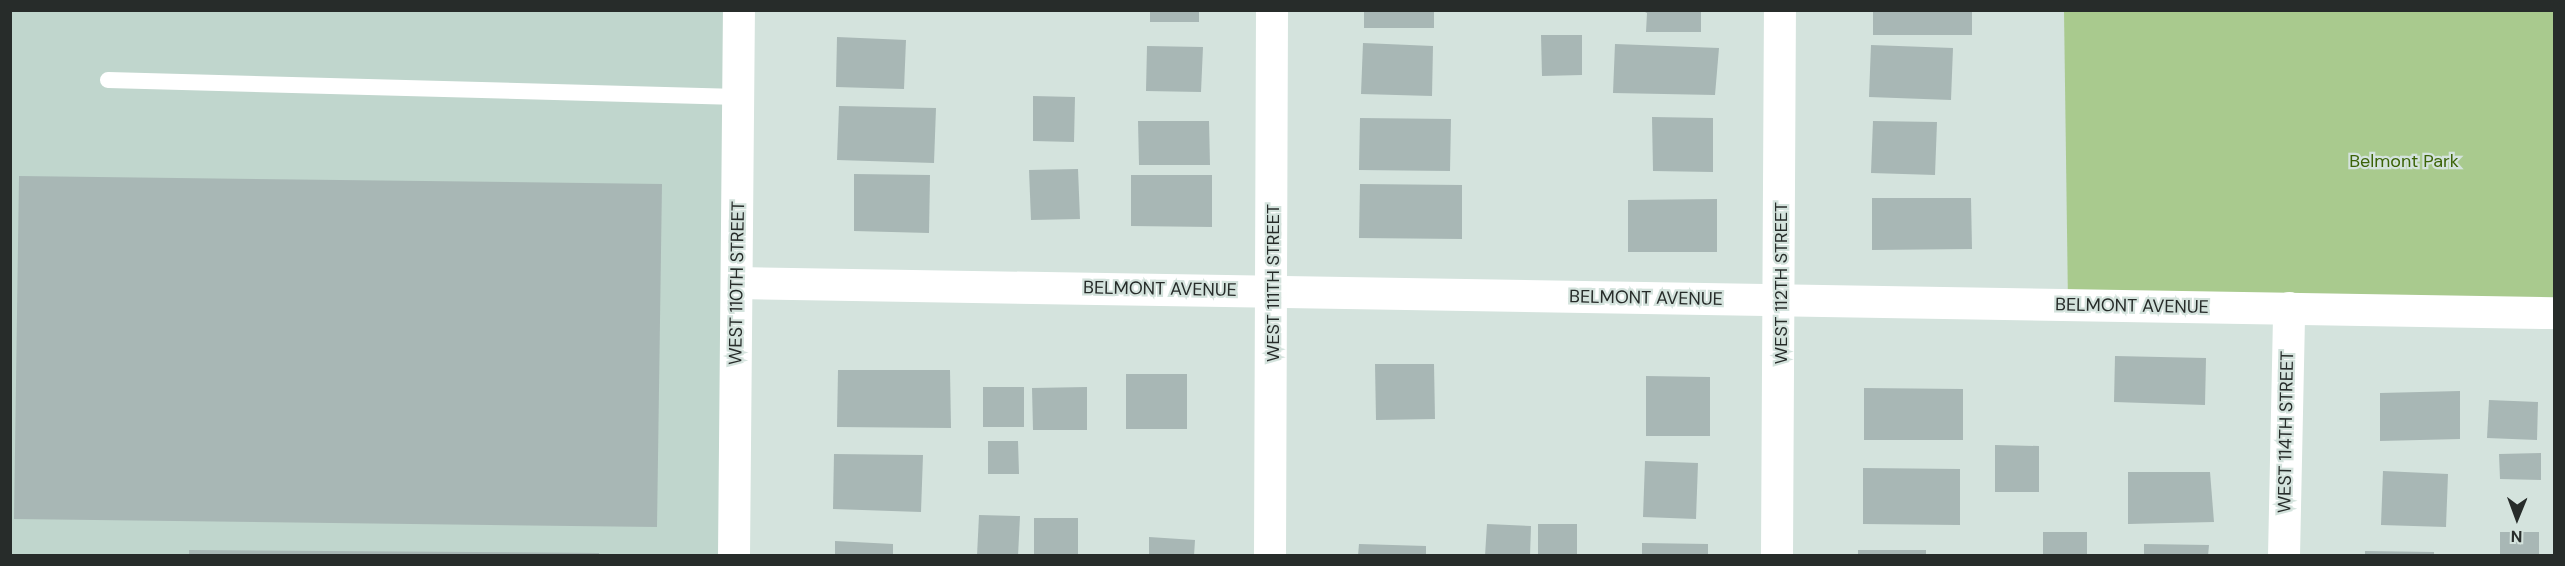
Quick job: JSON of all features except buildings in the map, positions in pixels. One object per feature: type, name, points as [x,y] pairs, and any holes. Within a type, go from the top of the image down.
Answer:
[{"type":"street","name":"WEST 110TH STREET","points":[[734,555],[739,10]]},
{"type":"street","name":"WEST 111TH STREET","points":[[1270,555],[1274,291],[1272,10]]},
{"type":"street","name":"WEST 112TH STREET","points":[[1777,555],[1781,299],[1780,10]]},
{"type":"street","name":"BELMONT AVENUE","points":[[737,283],[2554,313]]},
{"type":"street","name":"WEST 114TH STREET","points":[[2284,555],[2289,308]]},
{"type":"lane","points":[[108,80],[739,97]]},
{"type":"shaded area","points":[[10,11],[739,11],[734,555],[11,555]]},
{"type":"green space","name":"Belmont Park","points":[[2064,11],[2554,11],[2554,313],[2068,304]]}]
